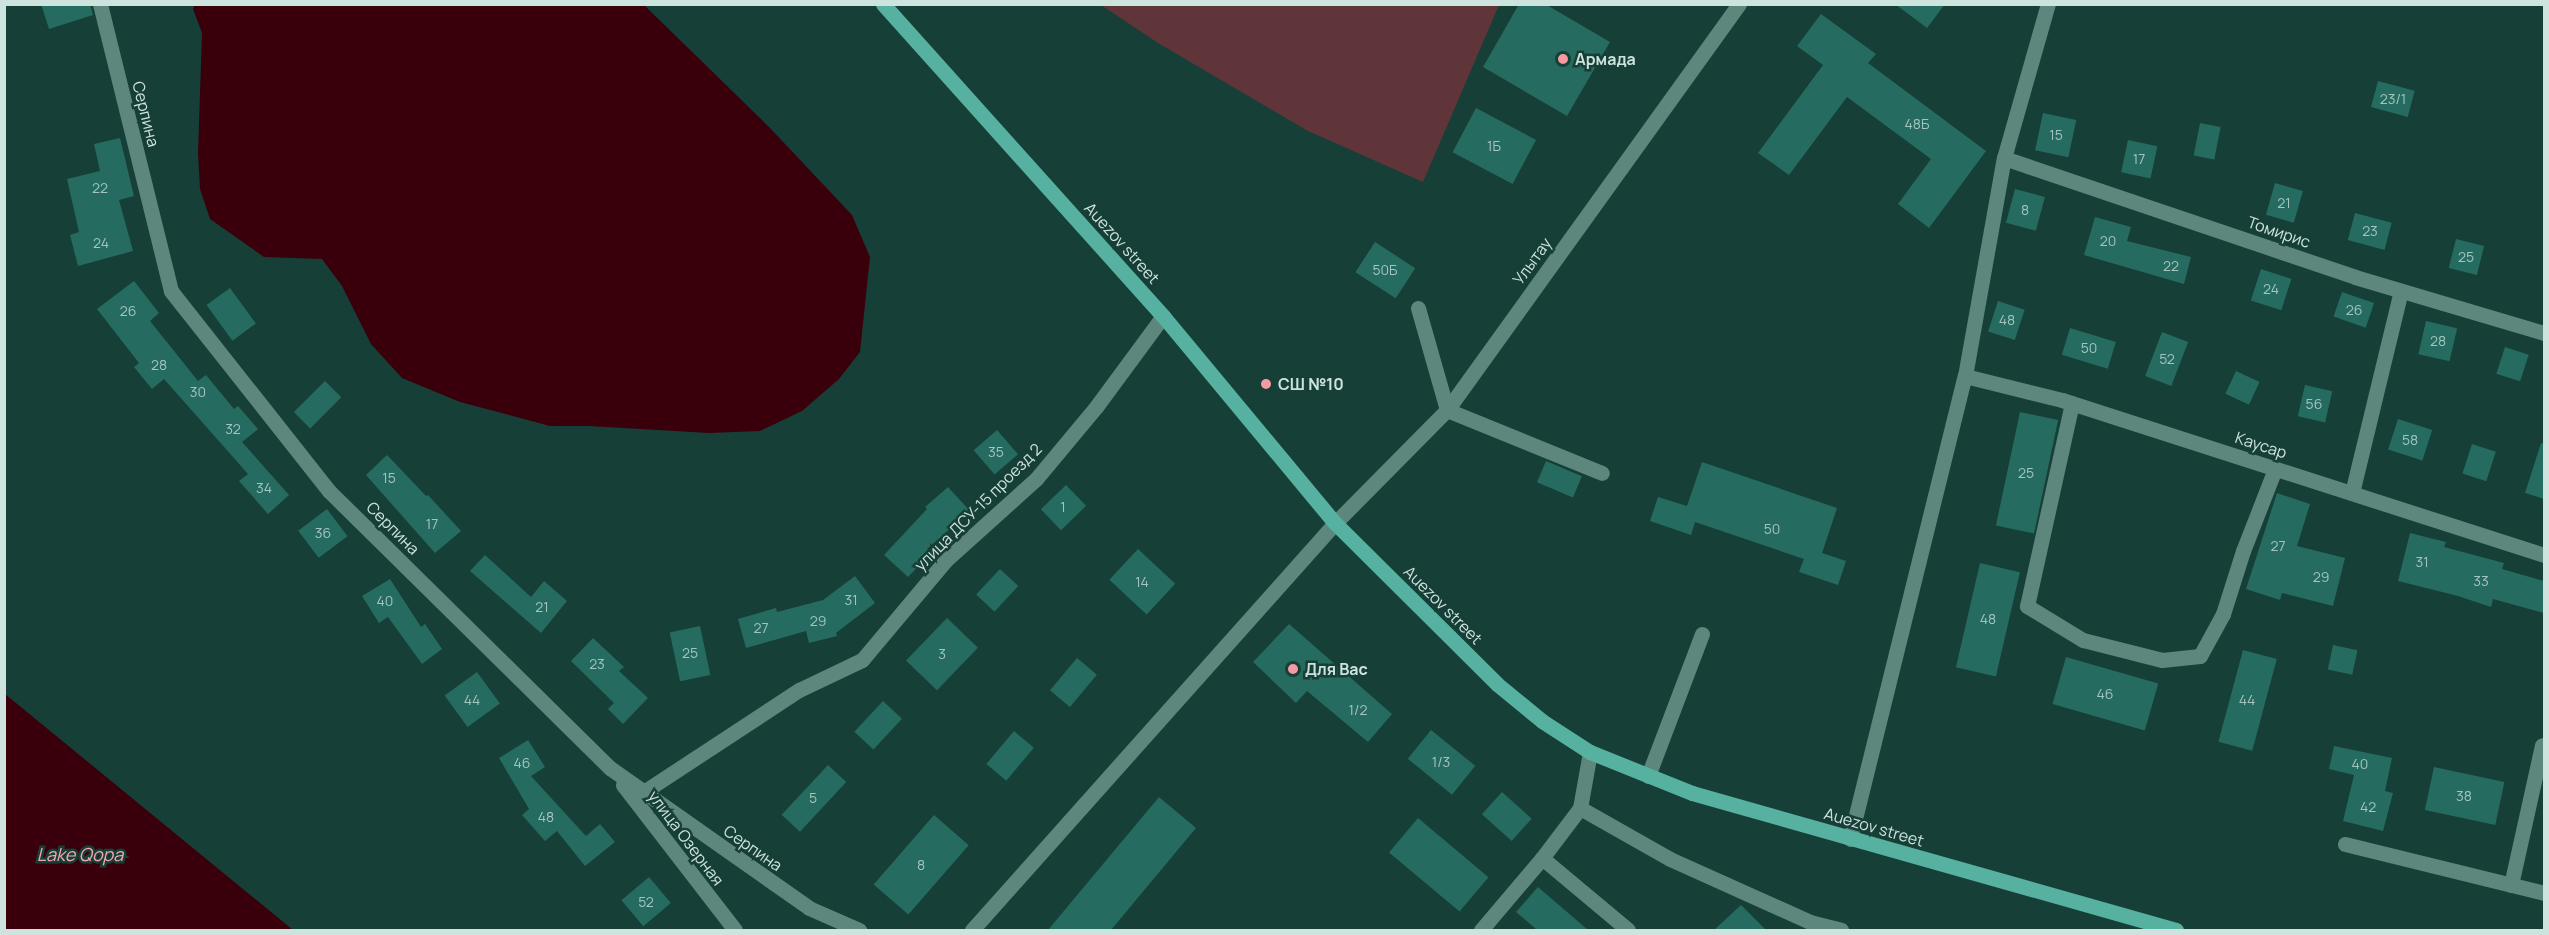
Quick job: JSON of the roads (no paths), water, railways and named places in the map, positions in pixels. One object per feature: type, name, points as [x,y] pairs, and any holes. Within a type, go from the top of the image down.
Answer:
[{"type":"main road","name":"Auezov street","points":[[883,4],[1163,316],[1335,523],[1497,684],[1542,721],[1590,752],[1648,776],[1743,809],[2176,930]]},
{"type":"street","name":"Серпина","points":[[100,4],[171,291],[329,491],[610,768],[642,793],[809,908],[859,930]]},
{"type":"street","name":"Улытау","points":[[1335,523],[1447,410],[1740,4]]},
{"type":"street","points":[[1850,839],[1965,376],[2004,158],[2048,4]]},
{"type":"street","name":"Томирис","points":[[2004,158],[2401,291],[2544,333]]},
{"type":"street","points":[[2352,493],[2401,291]]},
{"type":"street","points":[[1418,308],[1447,410],[1602,473]]},
{"type":"street","name":"улица ДСУ-15 проезд 2","points":[[642,793],[799,690],[862,660],[946,560],[1036,479],[1096,407],[1163,316]]},
{"type":"street","name":"Каусар","points":[[1965,376],[2072,403],[2544,555]]},
{"type":"street","points":[[2072,403],[2027,606],[2083,640],[2162,660],[2200,656],[2223,614],[2243,552],[2275,469]]},
{"type":"street","points":[[972,930],[1335,523]]},
{"type":"street","points":[[1648,776],[1702,634]]},
{"type":"street","points":[[2511,885],[2542,745]]},
{"type":"street","points":[[1481,930],[1542,858],[1580,808],[1590,752]]},
{"type":"street","name":"улица Озерная","points":[[610,768],[735,930]]},
{"type":"street","points":[[1580,808],[1670,859],[1810,922],[1842,930]]},
{"type":"street","points":[[2345,844],[2544,893]]},
{"type":"street","points":[[1542,858],[1628,930]]},
{"type":"water","points":[[195,4],[644,5],[769,127],[852,215],[870,257],[860,352],[839,379],[802,411],[760,431],[709,433],[550,426],[460,402],[402,378],[371,344],[342,286],[322,259],[264,257],[210,219],[200,189],[198,153],[202,33],[193,9]]},
{"type":"water","name":"Lake Qopa","points":[[5,694],[293,930],[5,930]]},
{"type":"place","name":"Армада","points":[[1563,59]]},
{"type":"place","name":"СШ №10","points":[[1266,384]]},
{"type":"place","name":"Для Вас","points":[[1293,669]]}]
